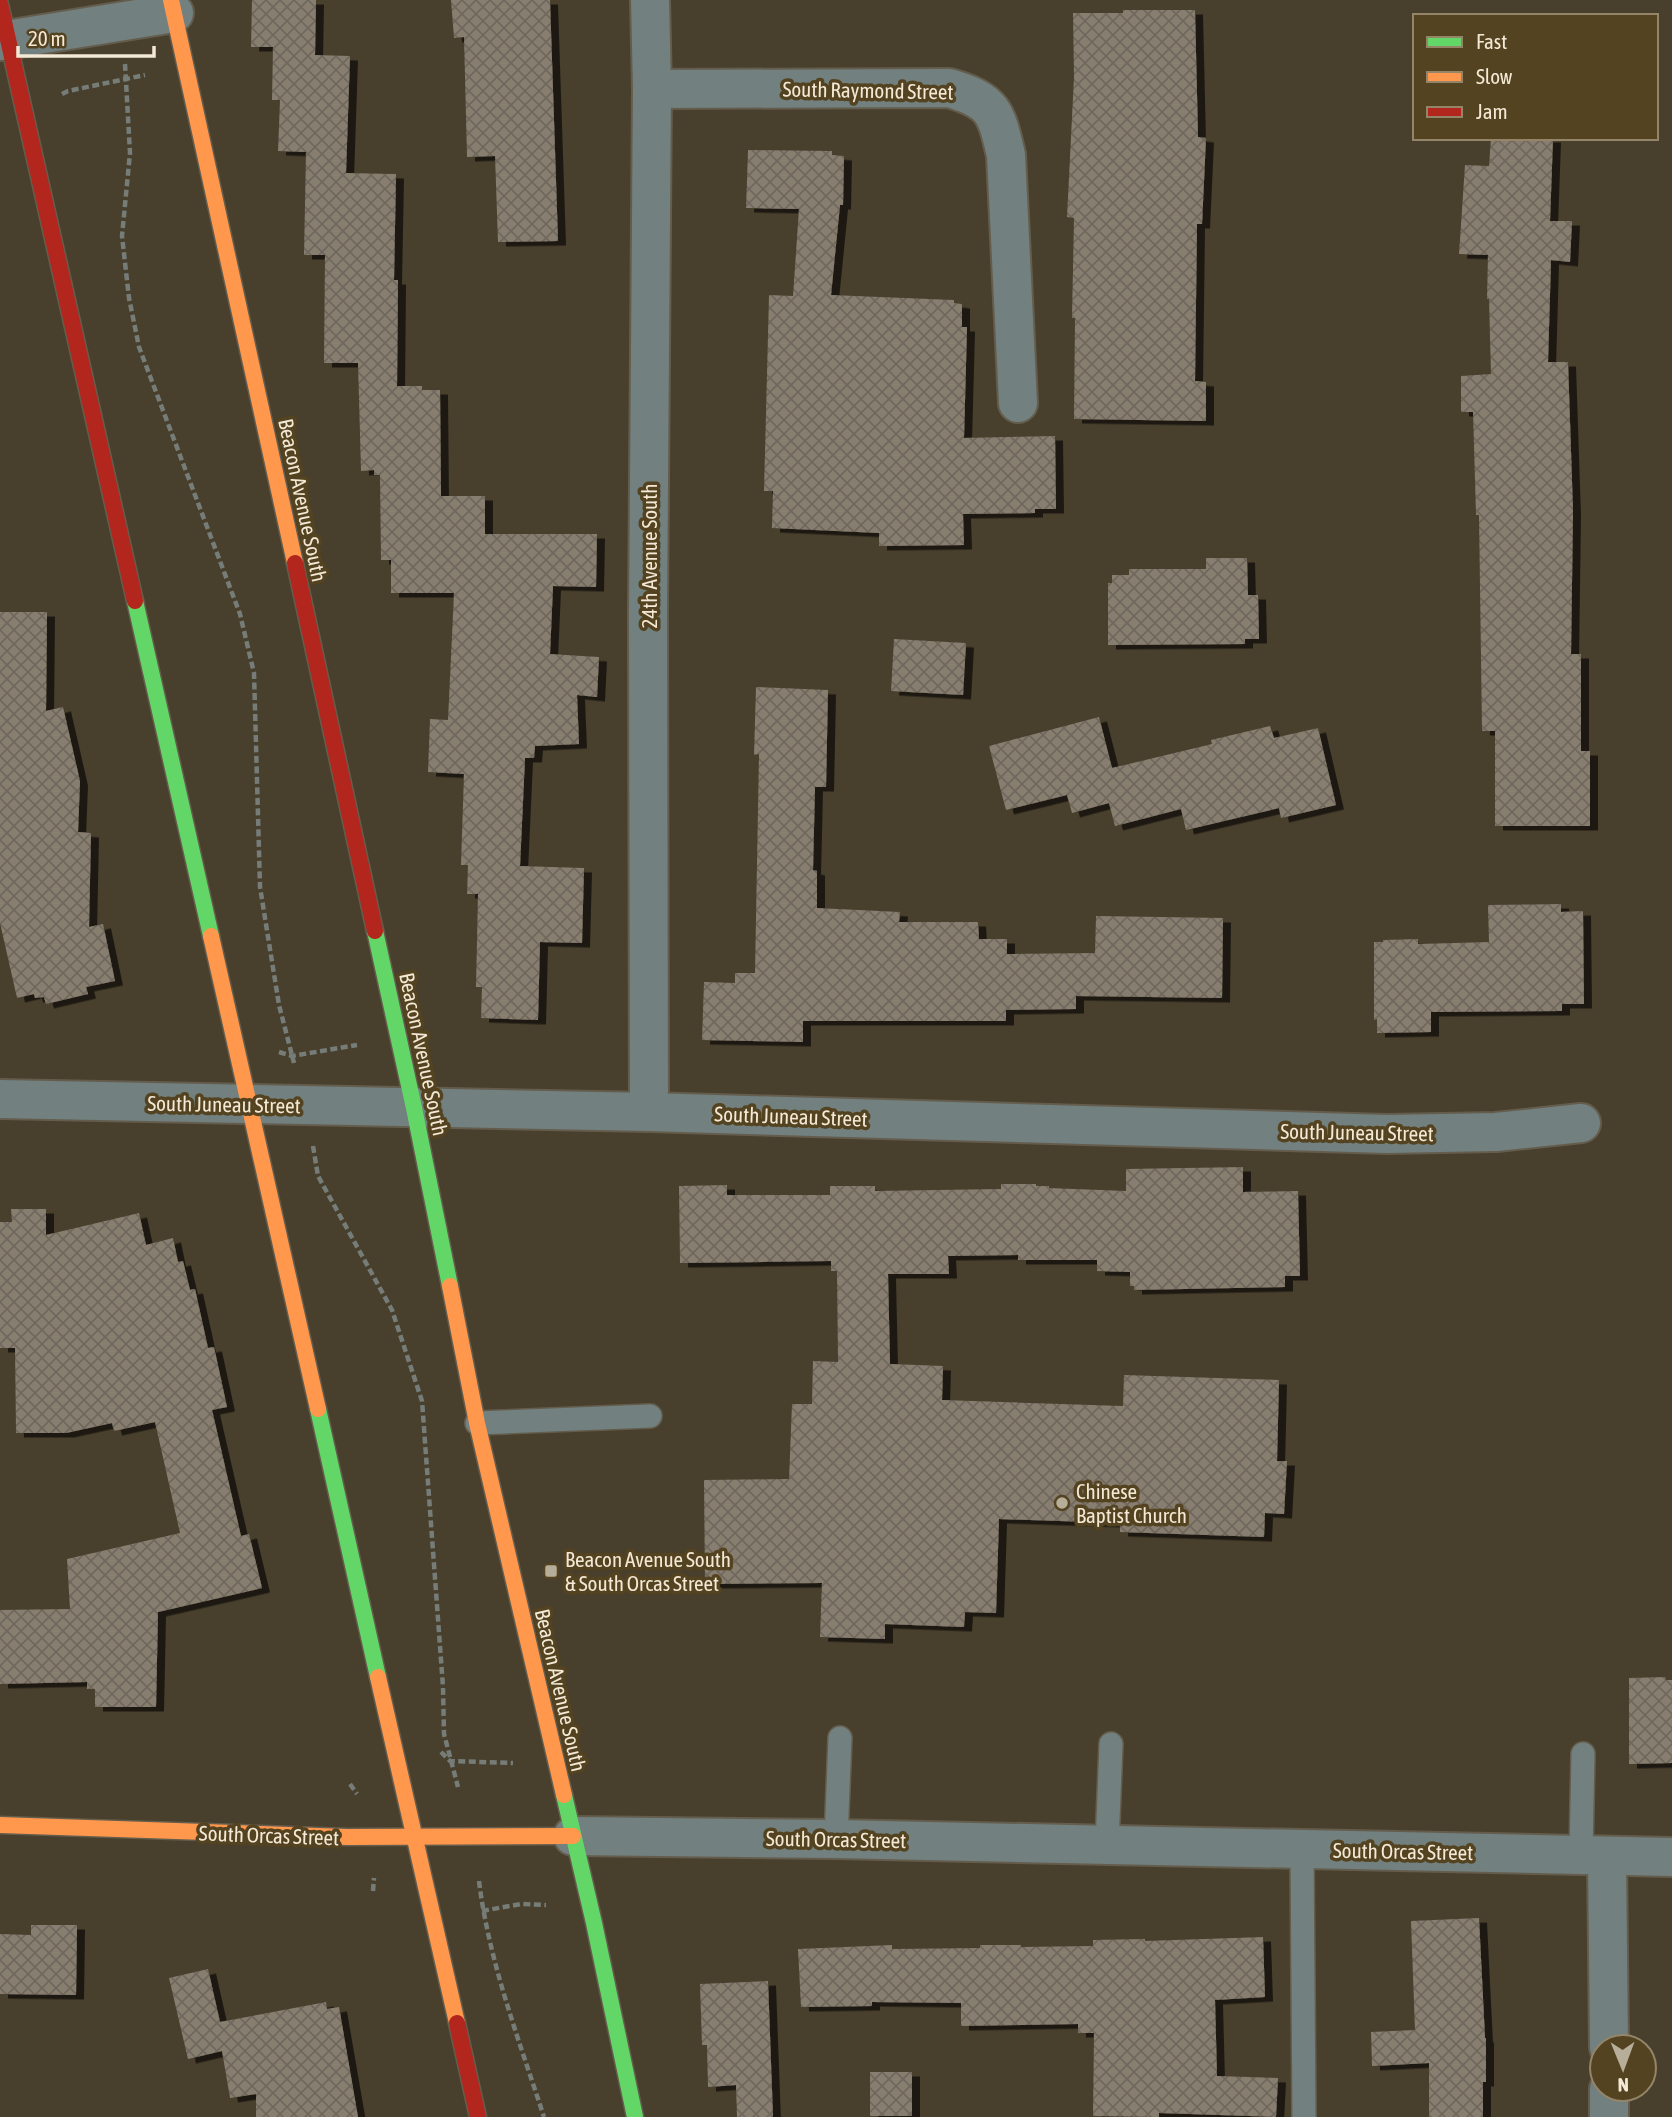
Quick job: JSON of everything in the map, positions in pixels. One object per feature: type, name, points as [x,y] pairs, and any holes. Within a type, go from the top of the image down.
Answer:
[{"type":"main road","points":[[0,4],[4,41],[478,2117]]},
{"type":"main road","name":"Beacon Avenue South","points":[[173,7],[414,1108],[477,1423],[594,1923],[635,2117]]},
{"type":"main road","name":"South Orcas Street","points":[[0,1825],[347,1838],[573,1836]]},
{"type":"street","name":"24th Avenue South","points":[[649,1112],[650,0]]},
{"type":"street","points":[[4,41],[173,7]]},
{"type":"street","name":"South Raymond Street","points":[[652,89],[949,88],[972,95],[989,106],[999,128],[1006,155],[1018,403]]},
{"type":"street","name":"South Juneau Street","points":[[0,1099],[649,1112],[1387,1135],[1483,1133],[1581,1124]]},
{"type":"street","name":"South Orcas Street","points":[[573,1836],[1672,1857]]},
{"type":"street","points":[[1594,1855],[1608,2033]]},
{"type":"lane","points":[[477,1423],[650,1416]]},
{"type":"lane","points":[[836,1839],[840,1738]]},
{"type":"lane","points":[[1107,1845],[1111,1744]]},
{"type":"lane","points":[[1583,1754],[1594,1855]]},
{"type":"lane","points":[[1302,1849],[1304,2117]]},
{"type":"path","points":[[124,52],[130,153],[122,236],[129,298],[139,347],[240,614],[254,673],[260,887],[279,1005],[295,1066]]},
{"type":"path","points":[[60,95],[153,73]]},
{"type":"path","points":[[274,1050],[292,1056],[364,1044]]},
{"type":"path","points":[[311,1137],[318,1176],[392,1310],[422,1401],[444,1734],[458,1787]]},
{"type":"path","points":[[436,1750],[450,1761],[517,1763]]},
{"type":"path","points":[[350,1784],[359,1797]]},
{"type":"path","points":[[373,1891],[374,1878]]},
{"type":"path","points":[[479,1881],[480,1912],[544,2117]]},
{"type":"path","points":[[480,1912],[535,1903],[553,1906]]},
{"type":"building","points":[[252,0],[316,0],[315,55],[350,56],[346,173],[396,174],[394,280],[398,280],[397,386],[422,386],[422,390],[440,390],[441,496],[485,496],[485,534],[597,534],[596,587],[553,586],[550,654],[599,657],[597,697],[577,695],[579,744],[535,746],[534,758],[525,758],[520,866],[584,868],[582,943],[540,942],[538,1020],[481,1018],[482,987],[476,987],[478,894],[467,894],[468,865],[461,865],[464,774],[428,772],[430,719],[448,720],[454,593],[391,593],[391,560],[381,560],[380,475],[374,475],[374,470],[361,471],[358,363],[324,363],[325,255],[304,255],[306,152],[278,151],[280,100],[272,100],[273,47],[251,47]]},
{"type":"building","points":[[451,0],[550,0],[558,241],[498,242],[495,156],[467,157],[464,37],[454,38]]},
{"type":"building","points":[[1123,10],[1195,10],[1198,137],[1206,138],[1202,224],[1197,224],[1195,381],[1206,382],[1206,421],[1074,419],[1074,218],[1067,217],[1074,77],[1073,13],[1123,13]]},
{"type":"building","points":[[1491,140],[1553,140],[1550,221],[1572,221],[1570,262],[1551,260],[1548,362],[1568,362],[1573,511],[1571,654],[1581,654],[1581,751],[1590,751],[1590,826],[1495,826],[1495,731],[1482,731],[1479,515],[1476,515],[1473,412],[1461,412],[1461,376],[1491,374],[1487,299],[1488,255],[1459,254],[1465,165],[1489,166]]},
{"type":"building","points":[[748,150],[832,151],[832,155],[844,156],[843,205],[840,205],[831,295],[954,300],[954,303],[962,304],[962,327],[967,327],[964,438],[1055,436],[1056,509],[1035,509],[1035,513],[963,514],[964,545],[879,546],[879,533],[772,528],[773,491],[764,491],[769,295],[793,296],[799,209],[746,208]]},
{"type":"building","points":[[1206,558],[1247,558],[1248,595],[1258,595],[1259,639],[1245,639],[1245,644],[1108,645],[1108,583],[1112,583],[1112,575],[1129,575],[1129,569],[1206,569]]},
{"type":"building","points":[[0,612],[47,612],[46,711],[63,707],[80,781],[78,832],[91,833],[89,927],[103,924],[115,981],[86,987],[88,994],[46,1004],[44,997],[35,998],[34,994],[17,998],[0,923]]},
{"type":"building","points":[[894,639],[966,643],[963,695],[891,691]]},
{"type":"building","points":[[756,687],[828,690],[826,787],[815,787],[813,870],[817,871],[817,908],[900,912],[899,922],[978,922],[979,939],[1007,939],[1007,954],[1095,953],[1096,916],[1223,918],[1222,998],[1076,996],[1076,1009],[1006,1010],[1006,1021],[803,1021],[803,1042],[702,1040],[704,982],[735,983],[735,973],[755,973],[759,754],[754,755]]},
{"type":"building","points":[[1099,717],[1112,768],[1212,744],[1211,740],[1270,726],[1274,738],[1318,728],[1336,805],[1281,818],[1279,808],[1186,830],[1181,809],[1115,826],[1109,803],[1072,813],[1067,795],[1006,810],[989,746]]},
{"type":"building","points":[[1561,904],[1561,912],[1583,911],[1584,1004],[1562,1004],[1562,1011],[1431,1012],[1431,1032],[1377,1033],[1377,1019],[1374,1020],[1374,942],[1418,939],[1418,944],[1489,942],[1488,905]]},
{"type":"building","points":[[1243,1167],[1243,1192],[1298,1191],[1300,1276],[1285,1276],[1285,1287],[1134,1290],[1134,1286],[1130,1286],[1130,1272],[1097,1271],[1097,1260],[1018,1260],[1018,1255],[948,1256],[949,1274],[888,1274],[890,1364],[943,1366],[942,1400],[1123,1406],[1124,1375],[1279,1380],[1277,1461],[1287,1461],[1284,1514],[1265,1513],[1264,1537],[1120,1532],[1120,1523],[999,1519],[996,1613],[965,1612],[964,1627],[885,1624],[885,1639],[820,1637],[822,1583],[705,1584],[704,1480],[789,1479],[792,1404],[812,1404],[813,1361],[838,1362],[837,1271],[831,1271],[831,1261],[680,1263],[679,1186],[727,1185],[727,1195],[830,1195],[830,1186],[875,1186],[875,1191],[1001,1189],[1001,1184],[1126,1191],[1126,1169]]},
{"type":"building","points":[[11,1209],[46,1209],[46,1235],[139,1213],[146,1245],[173,1238],[178,1262],[183,1261],[190,1290],[195,1289],[208,1348],[214,1347],[227,1407],[212,1410],[241,1536],[249,1534],[262,1588],[158,1612],[156,1707],[95,1707],[95,1689],[87,1689],[87,1682],[0,1684],[0,1610],[70,1609],[67,1559],[180,1533],[155,1422],[114,1431],[112,1423],[66,1433],[16,1433],[15,1348],[0,1348],[0,1222],[12,1222]]},
{"type":"building","points":[[1665,1677],[1666,1680],[1672,1680],[1672,1763],[1629,1764],[1629,1678]]},
{"type":"building","points":[[1479,1918],[1486,2038],[1483,2117],[1429,2117],[1429,2063],[1372,2066],[1371,2032],[1415,2030],[1411,1921]]},
{"type":"building","points":[[31,1925],[77,1925],[76,1995],[0,1994],[0,1934],[31,1935]]},
{"type":"building","points":[[1263,1937],[1265,1997],[1215,2000],[1217,2076],[1278,2078],[1276,2117],[1159,2113],[1159,2117],[1093,2116],[1094,2033],[1078,2033],[1078,2024],[961,2026],[961,2003],[872,2002],[872,2006],[801,2007],[798,1949],[892,1945],[892,1949],[980,1948],[980,1945],[1093,1946],[1093,1940]]},
{"type":"building","points":[[208,1969],[220,2022],[326,2002],[327,2009],[339,2007],[358,2117],[256,2117],[256,2094],[230,2098],[222,2051],[188,2059],[169,1978]]},
{"type":"building","points":[[768,1981],[773,2117],[737,2117],[736,2085],[708,2087],[707,2045],[702,2045],[700,1984]]},
{"type":"building","points":[[870,2072],[912,2072],[912,2116],[870,2116]]},
{"type":"traffic: fast","points":[[135,601],[211,936]]},
{"type":"traffic: fast","points":[[375,931],[450,1286]]},
{"type":"traffic: fast","points":[[318,1409],[378,1677]]},
{"type":"traffic: fast","points":[[564,1795],[635,2117]]},
{"type":"traffic: slow","points":[[171,0],[295,563]]},
{"type":"traffic: slow","points":[[211,936],[318,1409]]},
{"type":"traffic: slow","points":[[450,1286],[477,1423],[564,1795]]},
{"type":"traffic: slow","points":[[378,1677],[457,2023]]},
{"type":"traffic: slow","points":[[0,1825],[347,1837],[573,1836]]},
{"type":"traffic: jam","points":[[0,4],[135,601]]},
{"type":"traffic: jam","points":[[295,563],[375,931]]},
{"type":"traffic: jam","points":[[457,2023],[478,2117]]},
{"type":"place","name":"Chinese Baptist Church","points":[[1062,1503]]},
{"type":"place","name":"Beacon Avenue South & South Orcas Street","points":[[551,1571]]}]
